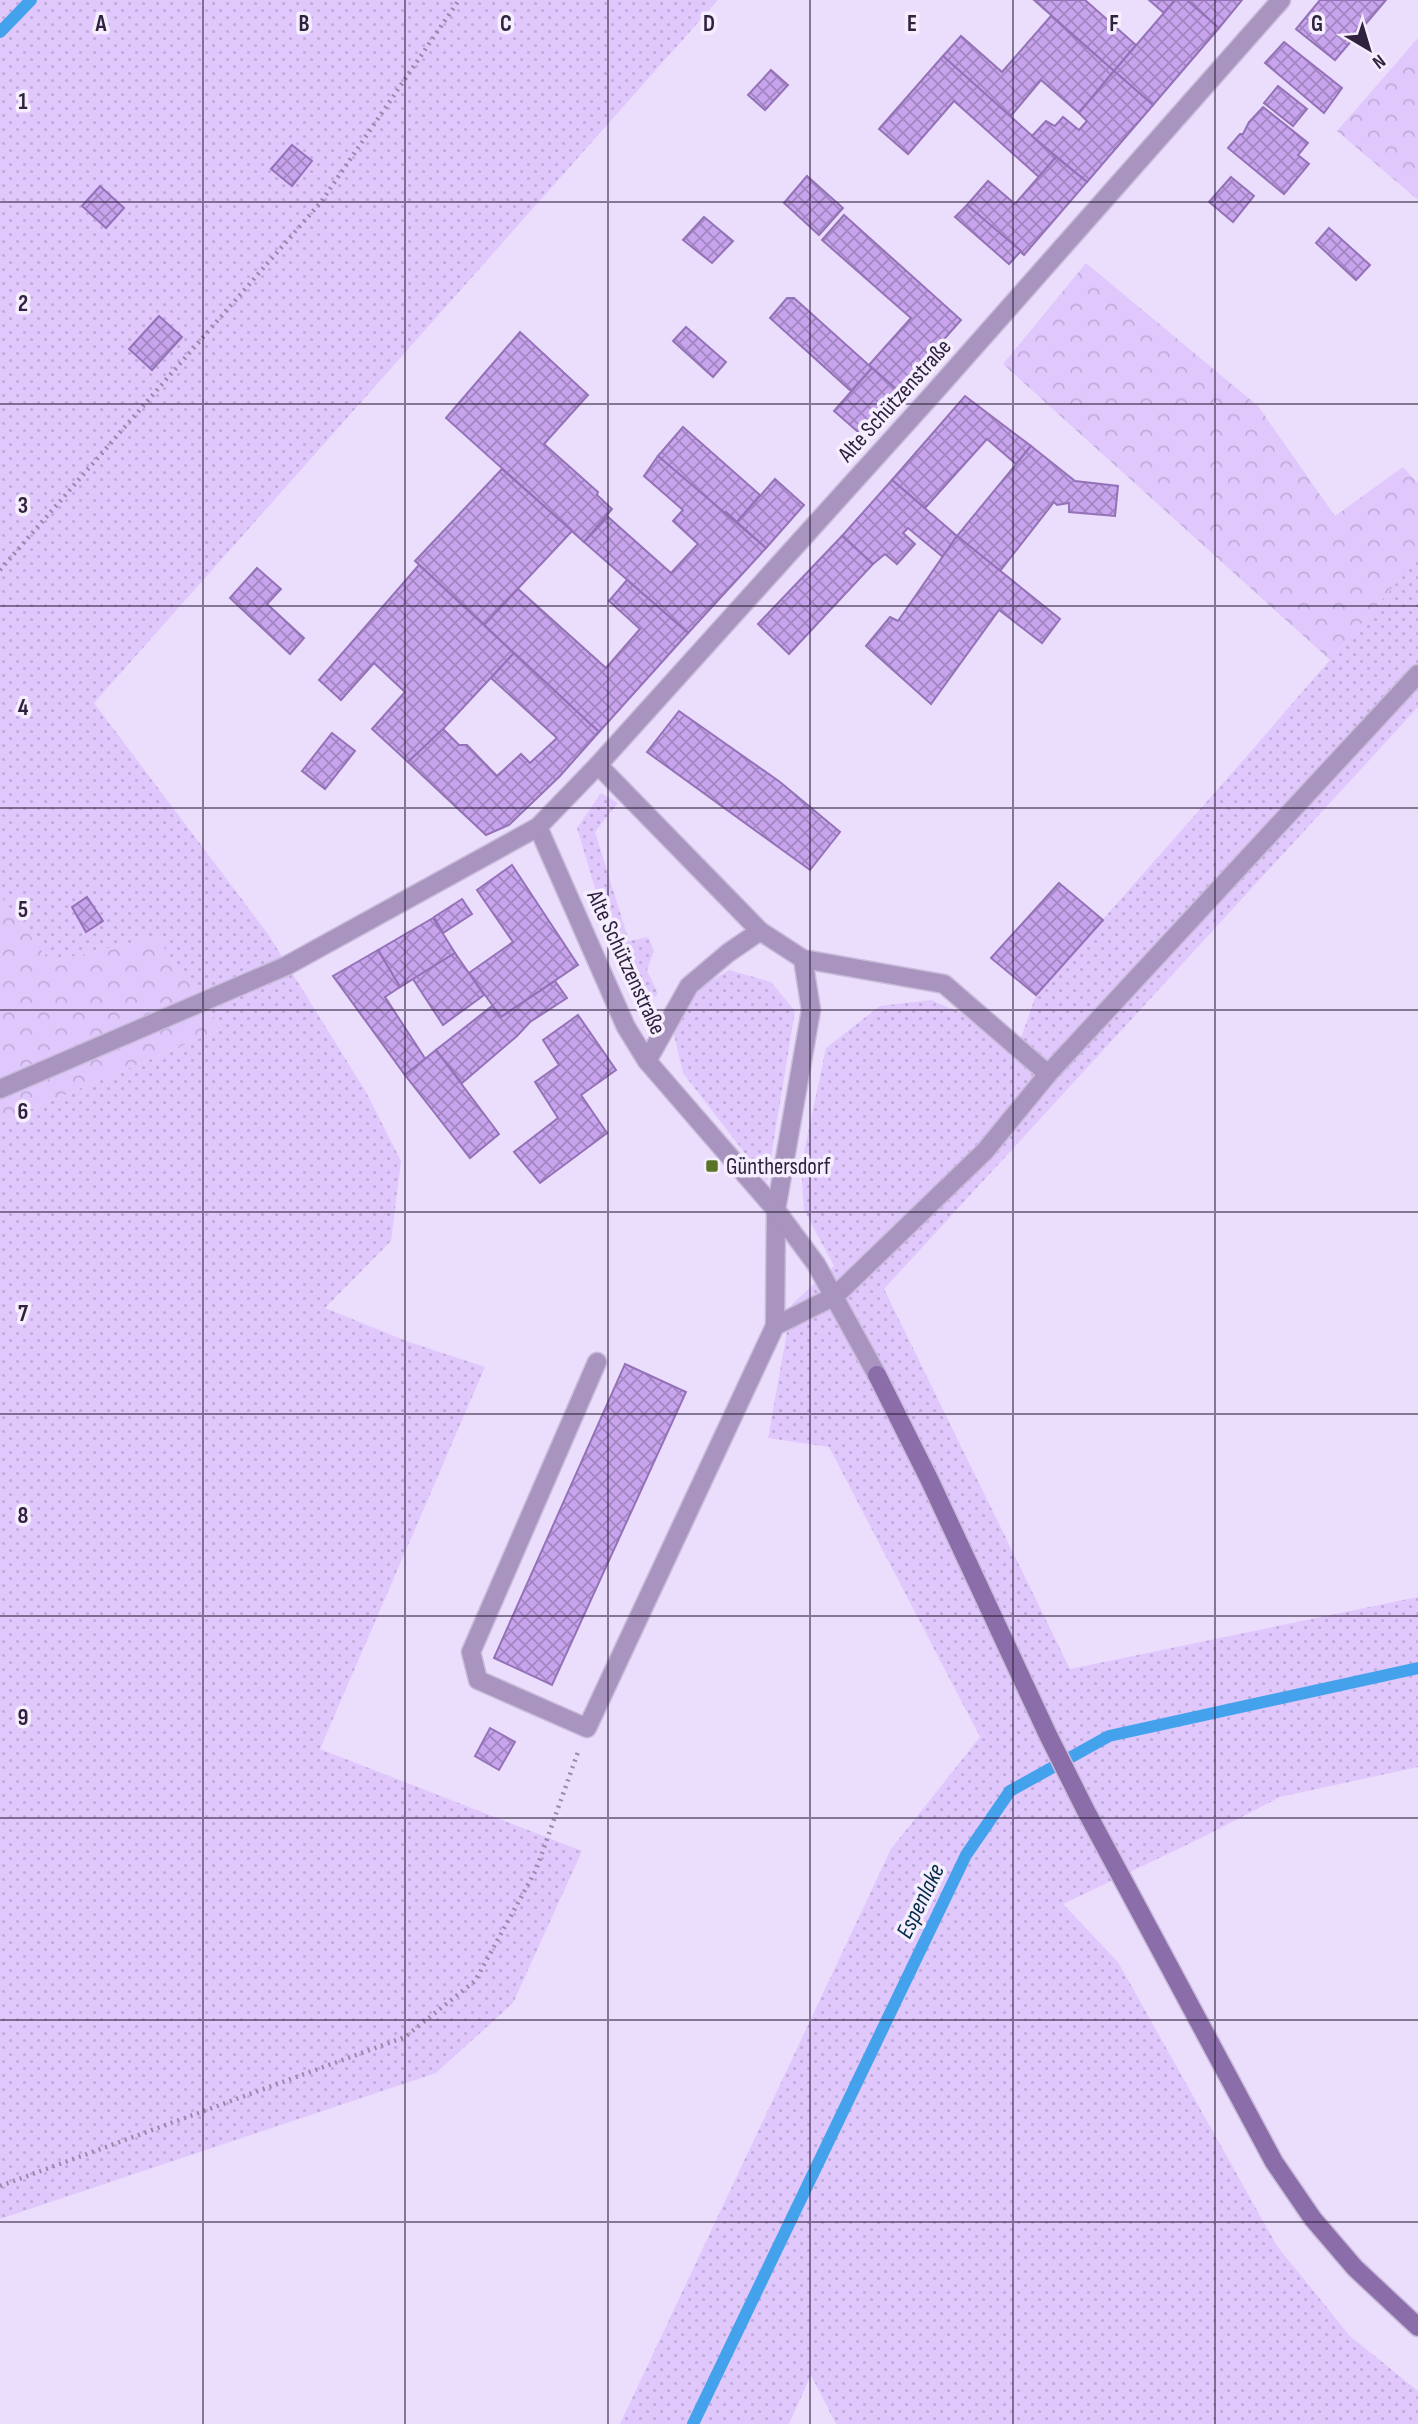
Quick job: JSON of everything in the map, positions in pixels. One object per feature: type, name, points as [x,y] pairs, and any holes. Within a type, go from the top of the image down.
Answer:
[{"type":"street","name":"Alte Schützenstraße","points":[[0,1089],[286,966],[538,827],[598,765],[932,396],[1281,0]]},
{"type":"street","points":[[775,1326],[835,1296],[985,1151],[1048,1074],[1418,674]]},
{"type":"street","points":[[598,765],[760,931],[803,959],[944,984],[1048,1074]]},
{"type":"street","name":"Alte Schützenstraße","points":[[538,827],[626,1027],[647,1061],[776,1210],[816,1264],[835,1296],[930,1481],[1086,1811],[1274,2162],[1313,2219],[1355,2268],[1418,2328]]},
{"type":"street","points":[[647,1061],[689,986],[728,953],[760,931]]},
{"type":"street","points":[[597,1362],[471,1652],[478,1679],[587,1728],[775,1326],[776,1210],[811,1010],[803,959]]},
{"type":"path","points":[[0,570],[321,202],[459,0]]},
{"type":"path","points":[[0,2186],[405,2037],[475,1981],[536,1870],[587,1728]]},
{"type":"green space","points":[[0,0],[718,0],[94,703],[268,934],[366,1092],[401,1161],[391,1241],[325,1308],[409,1342],[485,1367],[320,1749],[582,1851],[513,2003],[436,2073],[0,2219],[0,1122],[222,1029],[156,937],[50,962],[0,895]]},
{"type":"green space","points":[[1418,38],[1418,200],[1337,131]]},
{"type":"green space","points":[[1086,263],[1258,406],[1335,516],[1403,467],[1418,483],[1418,558],[1330,660],[1003,364]]},
{"type":"green space","points":[[1418,558],[1418,707],[884,1289],[1070,1669],[1418,1597],[1418,1767],[1280,1797],[1063,1904],[1118,1962],[1277,2246],[1350,2336],[1418,2391],[1418,2424],[836,2424],[811,2375],[789,2424],[620,2424],[891,1849],[980,1737],[829,1447],[768,1438],[792,1304],[834,1266],[804,1210],[801,1166],[826,1048],[880,1006],[931,1000],[968,1016],[1014,1058],[1036,995]]},
{"type":"green space","points":[[601,793],[618,803],[595,832],[629,941],[648,937],[654,951],[647,970],[658,994],[642,1007],[611,942],[577,828]]},
{"type":"green space","points":[[0,895],[50,962],[156,937],[222,1029],[0,1122]]},
{"type":"green space","points":[[729,970],[771,982],[795,1011],[767,1182],[683,1073],[672,1026],[694,991]]},
{"type":"building","points":[[1034,0],[1085,0],[1136,45],[1114,71]]},
{"type":"building","points":[[1149,0],[1175,0],[1164,13]]},
{"type":"building","points":[[1175,0],[1187,0],[1219,28],[1153,105],[1114,71]]},
{"type":"building","points":[[1187,0],[1242,0],[1219,28]]},
{"type":"building","points":[[1320,0],[1386,0],[1335,60],[1296,29]]},
{"type":"building","points":[[1051,16],[1114,71],[1079,113],[1041,80],[1010,117],[943,56],[961,36],[1002,72]]},
{"type":"building","points":[[1284,42],[1342,88],[1324,113],[1265,63]]},
{"type":"building","points":[[943,56],[1056,157],[1039,177],[954,101],[908,154],[879,129]]},
{"type":"building","points":[[771,70],[788,85],[765,110],[748,95]]},
{"type":"building","points":[[1114,71],[1153,105],[1087,182],[1032,136],[1046,121],[1055,126],[1063,117],[1079,130],[1087,121],[1079,113]]},
{"type":"building","points":[[1278,86],[1307,109],[1293,126],[1264,103]]},
{"type":"building","points":[[1263,107],[1308,143],[1298,155],[1309,164],[1284,194],[1228,148],[1243,134],[1249,122]]},
{"type":"building","points":[[292,145],[312,161],[292,186],[271,169]]},
{"type":"building","points":[[1056,157],[1087,182],[1024,255],[967,205],[988,181],[1015,204]]},
{"type":"building","points":[[807,176],[843,208],[819,235],[784,203]]},
{"type":"building","points":[[1231,177],[1254,196],[1233,222],[1209,202]]},
{"type":"building","points":[[100,186],[124,208],[106,228],[82,206]]},
{"type":"building","points":[[967,205],[1021,251],[1009,264],[955,217]]},
{"type":"building","points":[[844,215],[961,320],[898,391],[869,365],[911,318],[822,240]]},
{"type":"building","points":[[704,217],[733,241],[712,263],[683,240]]},
{"type":"building","points":[[1329,228],[1370,265],[1356,280],[1316,243]]},
{"type":"building","points":[[787,298],[794,298],[872,368],[851,391],[770,318]]},
{"type":"building","points":[[159,316],[182,337],[152,370],[129,349]]},
{"type":"building","points":[[686,327],[726,362],[713,377],[673,341]]},
{"type":"building","points":[[520,332],[588,395],[544,444],[598,492],[597,495],[612,509],[584,542],[446,418]]},
{"type":"building","points":[[872,368],[902,394],[864,437],[834,411]]},
{"type":"building","points":[[965,396],[1031,446],[1016,464],[987,439],[925,508],[892,480]]},
{"type":"building","points":[[683,427],[760,495],[737,522],[726,512],[724,514],[658,456]]},
{"type":"building","points":[[1031,446],[1075,481],[1118,486],[1115,516],[1069,512],[1069,503],[1057,505],[1054,502],[1000,571],[957,536]]},
{"type":"building","points":[[658,456],[766,548],[688,633],[584,542],[608,517],[671,573],[698,544],[673,521],[683,510],[644,476]]},
{"type":"building","points":[[502,469],[572,531],[484,625],[415,561]]},
{"type":"building","points":[[775,479],[804,505],[766,548],[737,522]]},
{"type":"building","points":[[892,480],[957,536],[943,557],[908,528],[903,533],[915,544],[897,564],[885,554],[873,564],[842,536]]},
{"type":"building","points":[[842,536],[873,564],[789,654],[758,624]]},
{"type":"building","points":[[957,536],[1060,619],[1042,643],[999,610],[931,704],[866,646],[890,617],[898,621]]},
{"type":"building","points":[[419,565],[514,653],[408,762],[372,729],[405,692],[374,663],[341,700],[319,680]]},
{"type":"building","points":[[257,568],[281,589],[267,604],[304,638],[290,654],[230,598]]},
{"type":"building","points":[[627,580],[688,633],[599,732],[484,625],[518,589],[606,668],[640,629],[609,601]]},
{"type":"building","points":[[514,653],[599,732],[560,776],[509,825],[486,835],[408,762],[443,729],[459,745],[467,745],[497,776],[521,754],[530,763],[557,738],[491,678]]},
{"type":"building","points":[[679,711],[780,782],[840,832],[810,870],[647,752]]},
{"type":"building","points":[[332,733],[355,751],[325,789],[302,771]]},
{"type":"building","points":[[512,865],[578,965],[501,1017],[469,973],[513,942],[477,890]]},
{"type":"building","points":[[1059,883],[1103,920],[1036,995],[991,958]]},
{"type":"building","points":[[87,897],[103,921],[86,932],[72,907]]},
{"type":"building","points":[[462,899],[472,914],[443,933],[434,917]]},
{"type":"building","points":[[433,918],[455,953],[400,987],[378,950]]},
{"type":"building","points":[[378,950],[400,987],[385,997],[426,1060],[405,1075],[333,976]]},
{"type":"building","points":[[455,953],[484,995],[443,1025],[413,979]]},
{"type":"building","points":[[555,981],[567,998],[530,1022],[462,1083],[436,1050],[492,1006],[501,1017]]},
{"type":"building","points":[[578,1015],[616,1070],[581,1095],[607,1133],[540,1183],[514,1152],[558,1118],[535,1082],[559,1065],[543,1040]]},
{"type":"building","points":[[436,1050],[499,1134],[470,1158],[405,1075]]},
{"type":"building","points":[[625,1364],[686,1392],[552,1685],[494,1658]]},
{"type":"building","points":[[490,1728],[515,1742],[499,1770],[475,1756]]},
{"type":"waterway","points":[[0,32],[31,0]]},
{"type":"waterway","name":"Espenlake","points":[[693,2424],[966,1855],[1010,1791],[1109,1736],[1418,1668]]},
{"type":"place","name":"Günthersdorf","points":[[712,1166]]}]
